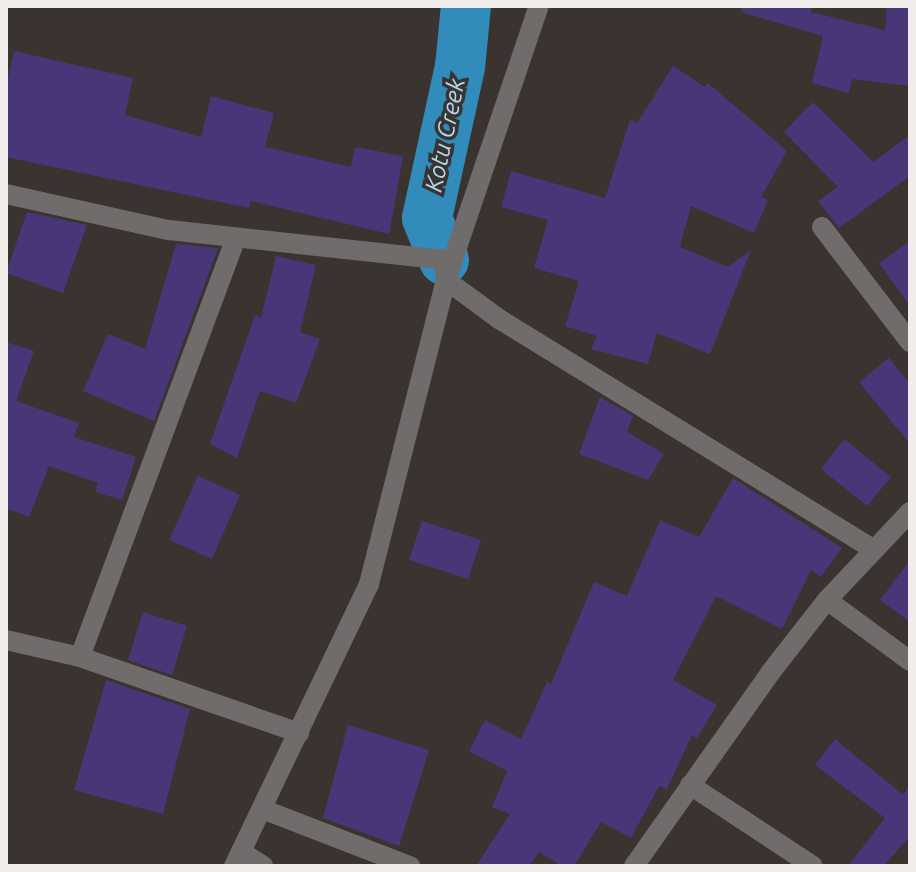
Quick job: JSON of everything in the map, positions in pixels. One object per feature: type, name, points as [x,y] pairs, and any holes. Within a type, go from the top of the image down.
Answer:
[{"type":"street","points":[[263,866],[237,859],[369,584],[446,280],[539,6]]},
{"type":"street","points":[[6,194],[235,240],[444,260],[446,280],[499,319],[873,549]]},
{"type":"street","points":[[822,227],[910,342]]},
{"type":"street","points":[[80,657],[235,240]]},
{"type":"street","points":[[634,866],[827,600],[910,512]]},
{"type":"street","points":[[827,600],[910,661]]},
{"type":"street","points":[[6,640],[80,657],[299,733]]},
{"type":"street","points":[[690,785],[813,866]]},
{"type":"street","points":[[262,809],[410,866]]},
{"type":"building","points":[[742,6],[812,6],[811,12],[885,30],[887,6],[910,6],[910,86],[852,79],[849,93],[812,83],[823,36],[741,12]]},
{"type":"building","points":[[14,51],[133,78],[125,115],[201,137],[211,96],[274,113],[265,147],[351,167],[355,147],[403,156],[389,234],[251,201],[249,208],[6,157],[6,86]]},
{"type":"building","points":[[673,66],[705,87],[708,83],[787,151],[761,197],[768,200],[754,233],[691,206],[680,247],[728,267],[751,250],[710,354],[657,333],[648,364],[591,349],[597,336],[565,326],[579,281],[534,268],[548,220],[501,207],[511,171],[605,198],[630,120],[637,123]]},
{"type":"building","points":[[813,102],[873,162],[910,135],[910,176],[839,228],[818,201],[838,187],[784,132]]},
{"type":"building","points":[[27,212],[87,225],[63,293],[6,273]]},
{"type":"building","points":[[910,241],[910,306],[879,263]]},
{"type":"building","points":[[176,244],[218,248],[154,421],[83,391],[108,334],[145,349]]},
{"type":"building","points":[[276,256],[316,265],[300,332],[320,339],[296,403],[260,391],[237,458],[210,444],[255,315],[261,318]]},
{"type":"building","points":[[6,342],[34,351],[16,401],[79,423],[74,437],[136,457],[122,500],[95,492],[98,483],[49,466],[29,517],[6,508]]},
{"type":"building","points":[[889,358],[910,384],[910,444],[859,382]]},
{"type":"building","points":[[600,397],[633,416],[627,432],[664,454],[648,480],[579,454]]},
{"type":"building","points":[[844,439],[891,477],[867,506],[821,469]]},
{"type":"building","points":[[198,476],[240,495],[212,559],[169,540]]},
{"type":"building","points":[[733,478],[842,548],[821,577],[811,570],[782,629],[716,596],[673,680],[717,705],[697,738],[692,735],[667,789],[659,786],[631,838],[601,822],[574,866],[562,866],[539,852],[529,866],[476,866],[510,814],[492,807],[507,771],[469,751],[485,720],[521,739],[547,682],[551,684],[594,582],[627,596],[660,520],[699,537]]},
{"type":"building","points":[[422,521],[481,540],[468,579],[409,560]]},
{"type":"building","points":[[910,560],[910,622],[880,600]]},
{"type":"building","points":[[143,612],[187,626],[172,675],[128,660]]},
{"type":"building","points":[[106,680],[190,709],[163,814],[74,790]]},
{"type":"building","points":[[348,725],[429,750],[399,846],[323,818]]},
{"type":"building","points":[[835,739],[903,795],[910,786],[910,837],[883,866],[848,866],[885,818],[815,765]]},
{"type":"waterway","name":"Kotu Creek","points":[[444,260],[427,218],[460,67],[466,6]]}]
